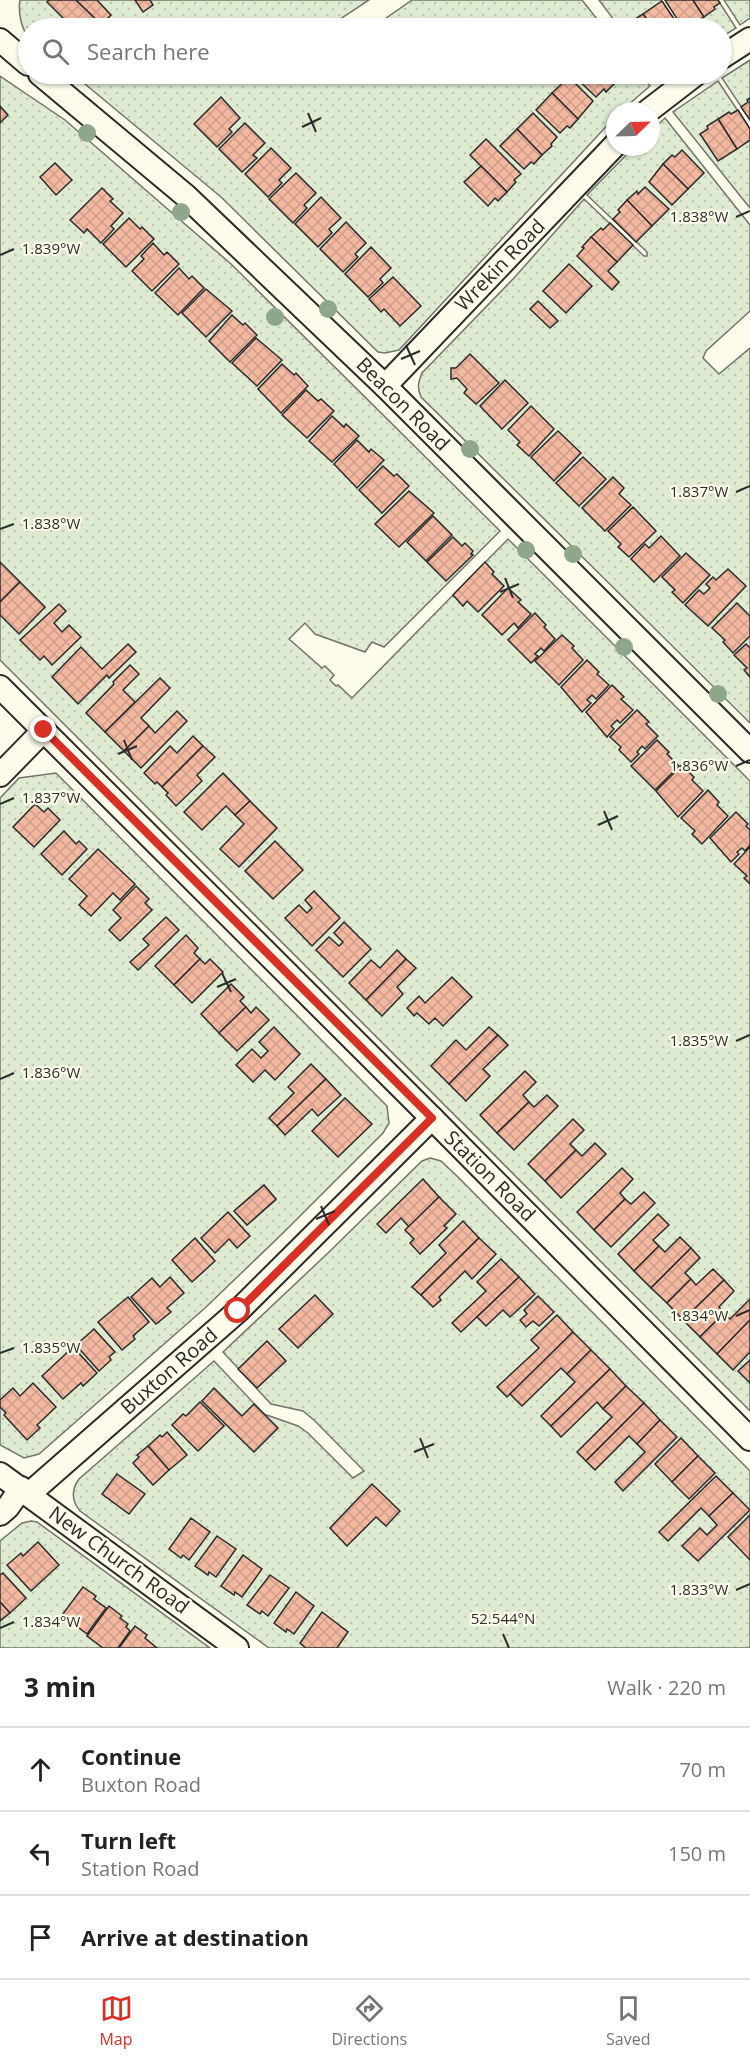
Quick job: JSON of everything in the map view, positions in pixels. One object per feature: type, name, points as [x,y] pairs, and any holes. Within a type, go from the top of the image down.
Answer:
[{"type":"street","points":[[732,51],[750,39]]},
{"type":"street","points":[[0,40],[18,55]]},
{"type":"street","name":"Beacon Road","points":[[52,84],[186,196],[385,386],[750,752]]},
{"type":"street","points":[[660,102],[683,84]]},
{"type":"street","name":"Wrekin Road","points":[[385,386],[606,154]]},
{"type":"street","name":"Station Road","points":[[0,687],[750,1438]]},
{"type":"street","points":[[0,775],[44,730]]},
{"type":"street","name":"Buxton Road","points":[[0,1514],[238,1311],[432,1118]]},
{"type":"street","name":"New Church Road","points":[[0,1474],[237,1648]]},
{"type":"green space","points":[[20,0],[369,0],[342,18],[21,18]]},
{"type":"green space","points":[[412,0],[582,0],[596,18],[386,18]]},
{"type":"green space","points":[[599,0],[661,0],[673,18],[612,18]]},
{"type":"green space","points":[[665,0],[718,0],[730,18],[677,18]]},
{"type":"green space","points":[[724,0],[750,0],[750,18],[740,25]]},
{"type":"green space","points":[[750,60],[750,120],[726,84],[732,84],[732,72]]},
{"type":"green space","points":[[0,76],[65,120],[231,264],[500,531],[384,647],[372,642],[365,652],[315,634],[305,623],[289,639],[322,668],[325,666],[334,675],[330,680],[336,686],[338,685],[352,698],[508,539],[750,781],[750,1411],[0,660]]},
{"type":"green space","points":[[85,84],[648,84],[650,86],[631,102],[606,102],[606,127],[399,350],[378,352],[221,197]]},
{"type":"green space","points":[[714,84],[720,84],[750,129],[750,208],[673,112]]},
{"type":"green space","points":[[665,118],[750,225],[750,311],[706,351],[703,358],[719,374],[750,348],[750,723],[421,397],[419,388],[422,373],[514,278],[584,199],[644,256],[647,256],[647,252],[587,195],[625,156],[660,156],[660,123]]},
{"type":"green space","points":[[56,773],[387,1106],[389,1123],[383,1133],[205,1308],[39,1454],[24,1458],[0,1445],[0,798],[19,778]],"holes":[[[264,1185],[276,1200],[247,1225],[235,1210]]]},
{"type":"green space","points":[[430,1158],[441,1161],[458,1177],[750,1471],[750,1648],[269,1648],[77,1507],[73,1495],[79,1479],[214,1361],[264,1414],[298,1426],[308,1433],[353,1478],[364,1471],[303,1411],[271,1404],[223,1352],[422,1161]]},
{"type":"green space","points":[[37,1522],[210,1648],[0,1648],[0,1541],[22,1523]]},
{"type":"building","points":[[49,0],[76,0],[95,18],[63,18],[47,2]]},
{"type":"building","points":[[76,0],[97,0],[111,15],[108,18],[95,18]]},
{"type":"building","points":[[135,0],[150,0],[153,5],[143,12]]},
{"type":"building","points":[[665,0],[693,0],[704,17],[702,18],[676,18]]},
{"type":"building","points":[[693,0],[718,0],[720,3],[704,17]]},
{"type":"building","points":[[662,1],[673,18],[646,18],[643,14]]},
{"type":"building","points":[[562,84],[576,84],[593,101],[578,119],[552,93]]},
{"type":"building","points":[[582,84],[614,84],[606,92],[604,89],[596,97]]},
{"type":"building","points":[[552,93],[578,119],[570,128],[567,126],[560,133],[536,110]]},
{"type":"building","points":[[221,97],[240,118],[229,129],[232,132],[217,147],[194,124]]},
{"type":"building","points":[[750,98],[750,120],[741,107]]},
{"type":"building","points":[[0,106],[8,115],[0,123]]},
{"type":"building","points":[[738,110],[750,129],[750,140],[737,149],[718,119],[729,112],[731,114]]},
{"type":"building","points":[[533,113],[557,137],[551,144],[552,146],[542,155],[517,129]]},
{"type":"building","points":[[718,119],[737,149],[718,161],[700,134]]},
{"type":"building","points":[[245,123],[265,143],[253,155],[257,158],[242,172],[219,149]]},
{"type":"building","points":[[517,129],[542,155],[534,164],[531,162],[524,169],[500,146]]},
{"type":"building","points":[[486,139],[521,174],[514,180],[516,182],[507,192],[470,155]]},
{"type":"building","points":[[271,148],[291,168],[279,180],[282,183],[268,197],[245,174]]},
{"type":"building","points":[[682,150],[704,173],[688,189],[663,164],[672,155],[675,157]]},
{"type":"building","points":[[55,163],[72,180],[56,195],[40,177]]},
{"type":"building","points":[[663,164],[688,189],[672,205],[649,182]]},
{"type":"building","points":[[481,166],[507,192],[498,201],[495,198],[488,206],[464,182]]},
{"type":"building","points":[[296,173],[316,193],[304,205],[307,208],[293,223],[269,199]]},
{"type":"building","points":[[645,187],[669,209],[652,226],[627,200]]},
{"type":"building","points":[[102,188],[113,199],[110,201],[123,213],[111,226],[114,229],[101,243],[87,229],[84,233],[70,220]]},
{"type":"building","points":[[321,197],[341,218],[329,229],[332,233],[318,247],[295,224]]},
{"type":"building","points":[[627,200],[652,226],[636,242],[613,219]]},
{"type":"building","points":[[129,218],[154,239],[126,267],[103,244]]},
{"type":"building","points":[[346,222],[366,243],[355,254],[358,257],[343,272],[320,249]]},
{"type":"building","points":[[610,223],[633,245],[617,262],[591,237]]},
{"type":"building","points":[[591,237],[617,262],[608,271],[619,282],[612,290],[577,256]]},
{"type":"building","points":[[153,243],[164,255],[167,252],[179,264],[152,291],[132,271],[144,259],[141,256]]},
{"type":"building","points":[[371,247],[391,268],[380,279],[383,283],[368,297],[345,274]]},
{"type":"building","points":[[569,264],[592,286],[566,313],[543,291]]},
{"type":"building","points":[[179,268],[189,279],[192,276],[204,288],[178,315],[155,293]]},
{"type":"building","points":[[393,277],[421,306],[400,326],[384,309],[381,312],[369,299]]},
{"type":"building","points":[[206,289],[232,311],[206,337],[182,313]]},
{"type":"building","points":[[538,301],[558,321],[550,328],[530,309]]},
{"type":"building","points":[[232,315],[243,325],[245,323],[257,335],[230,362],[209,341]]},
{"type":"building","points":[[256,338],[282,360],[257,386],[232,363]]},
{"type":"building","points":[[470,354],[499,383],[476,404],[464,393],[467,389],[457,378],[451,379],[451,368],[456,368]]},
{"type":"building","points":[[282,364],[294,375],[296,373],[308,386],[281,413],[258,389]]},
{"type":"building","points":[[505,380],[528,403],[502,429],[480,406]]},
{"type":"building","points":[[306,390],[318,401],[321,399],[334,411],[307,438],[282,415]]},
{"type":"building","points":[[531,406],[554,429],[529,456],[517,445],[520,442],[508,430]]},
{"type":"building","points":[[332,416],[344,427],[346,424],[359,436],[332,462],[309,441]]},
{"type":"building","points":[[558,431],[581,453],[554,481],[531,457]]},
{"type":"building","points":[[357,440],[369,452],[371,449],[384,460],[357,488],[334,464]]},
{"type":"building","points":[[583,457],[606,479],[579,506],[556,483]]},
{"type":"building","points":[[383,466],[394,476],[397,474],[409,486],[382,513],[359,490]]},
{"type":"building","points":[[613,477],[624,488],[619,494],[631,505],[605,531],[582,508]]},
{"type":"building","points":[[409,491],[434,513],[399,547],[375,524]]},
{"type":"building","points":[[633,507],[656,531],[629,557],[618,547],[621,544],[608,531]]},
{"type":"building","points":[[433,516],[452,535],[426,561],[407,542]]},
{"type":"building","points":[[661,536],[680,556],[654,582],[631,559],[645,544],[649,548]]},
{"type":"building","points":[[453,537],[462,546],[465,543],[473,551],[471,554],[473,555],[446,581],[427,562]]},
{"type":"building","points":[[686,553],[710,575],[683,603],[672,592],[675,590],[662,577]]},
{"type":"building","points":[[0,562],[20,582],[0,602]]},
{"type":"building","points":[[485,562],[494,572],[492,574],[504,586],[478,612],[467,601],[463,606],[453,595]]},
{"type":"building","points":[[728,569],[746,586],[708,626],[685,605],[699,590],[704,594],[710,588],[706,584],[713,577],[716,580]]},
{"type":"building","points":[[20,582],[45,607],[19,634],[0,615],[0,602]]},
{"type":"building","points":[[508,588],[531,614],[518,628],[514,623],[502,635],[482,615]]},
{"type":"building","points":[[737,603],[750,616],[750,636],[733,653],[723,642],[725,640],[712,628]]},
{"type":"building","points":[[59,604],[66,611],[54,623],[62,632],[69,625],[81,637],[52,665],[44,656],[40,660],[20,640]]},
{"type":"building","points":[[535,613],[555,639],[544,651],[541,648],[535,654],[538,656],[531,663],[508,640]]},
{"type":"building","points":[[562,635],[574,646],[572,648],[583,660],[559,685],[535,661]]},
{"type":"building","points":[[128,644],[136,652],[109,678],[107,675],[78,704],[52,677],[81,647],[102,669]]},
{"type":"building","points":[[746,644],[750,648],[750,677],[744,670],[747,668],[734,655]]},
{"type":"building","points":[[587,660],[609,685],[596,699],[592,695],[587,700],[591,703],[582,712],[561,687]]},
{"type":"building","points":[[130,665],[139,674],[123,690],[135,702],[105,732],[86,713]]},
{"type":"building","points":[[160,678],[170,688],[141,718],[149,726],[124,751],[105,732]]},
{"type":"building","points":[[612,685],[624,697],[621,699],[633,710],[620,723],[617,720],[611,726],[614,729],[607,737],[586,712]]},
{"type":"building","points":[[637,710],[658,736],[645,749],[642,746],[637,752],[639,754],[631,762],[619,750],[621,747],[610,737]]},
{"type":"building","points":[[177,711],[187,721],[141,768],[124,751],[149,726],[155,733]]},
{"type":"building","points":[[193,736],[203,746],[162,787],[157,782],[155,784],[144,773],[170,746],[177,753]]},
{"type":"building","points":[[657,740],[679,766],[655,790],[631,766]]},
{"type":"building","points":[[203,746],[215,757],[197,775],[202,781],[176,806],[162,787]]},
{"type":"building","points":[[682,765],[703,791],[678,817],[656,791]]},
{"type":"building","points":[[223,773],[250,801],[235,815],[226,806],[202,830],[184,812]]},
{"type":"building","points":[[708,790],[719,802],[717,805],[728,816],[702,844],[692,834],[695,831],[681,818]]},
{"type":"building","points":[[250,801],[277,828],[239,867],[220,849],[244,824],[235,815]]},
{"type":"building","points":[[35,804],[44,812],[48,808],[60,820],[34,847],[13,827]]},
{"type":"building","points":[[736,812],[748,824],[746,826],[750,830],[750,845],[745,851],[742,848],[737,852],[739,854],[731,862],[710,838]]},
{"type":"building","points":[[64,831],[76,844],[79,841],[87,849],[62,875],[41,854]]},
{"type":"building","points":[[275,841],[303,870],[273,899],[245,871]]},
{"type":"building","points":[[750,847],[750,884],[744,878],[747,876],[734,864]]},
{"type":"building","points":[[98,849],[135,884],[120,900],[113,893],[91,916],[79,905],[87,896],[69,879]]},
{"type":"building","points":[[136,886],[149,899],[145,903],[152,910],[120,941],[109,930],[121,918],[113,910]]},
{"type":"building","points":[[314,891],[340,918],[312,946],[285,918],[299,905],[307,913],[312,908],[305,900]]},
{"type":"building","points":[[166,917],[179,930],[138,970],[130,962],[149,945],[143,939]]},
{"type":"building","points":[[344,922],[371,949],[343,977],[316,950],[329,937],[339,946],[343,942],[334,933]]},
{"type":"building","points":[[186,935],[198,948],[194,953],[200,959],[174,985],[155,966]]},
{"type":"building","points":[[397,950],[406,959],[366,1000],[349,983],[371,960],[380,968]]},
{"type":"building","points":[[200,959],[205,964],[210,959],[223,972],[192,1003],[174,985]]},
{"type":"building","points":[[406,959],[416,968],[397,987],[403,994],[382,1016],[366,1000]]},
{"type":"building","points":[[452,977],[472,997],[443,1026],[435,1018],[429,1024],[417,1013],[414,1016],[407,1008],[419,996],[425,1003]]},
{"type":"building","points":[[231,984],[244,997],[240,1001],[246,1007],[219,1033],[201,1014]]},
{"type":"building","points":[[246,1007],[251,1013],[256,1007],[269,1020],[237,1051],[219,1033]]},
{"type":"building","points":[[274,1027],[300,1054],[275,1080],[265,1070],[253,1082],[236,1065],[252,1049],[261,1058],[268,1051],[259,1042]]},
{"type":"building","points":[[489,1027],[498,1035],[449,1084],[431,1066],[456,1040],[466,1050]]},
{"type":"building","points":[[498,1035],[508,1045],[483,1069],[490,1076],[466,1101],[449,1084]]},
{"type":"building","points":[[311,1064],[326,1079],[277,1126],[269,1118],[294,1093],[288,1087]]},
{"type":"building","points":[[525,1071],[536,1082],[523,1095],[529,1102],[497,1133],[480,1115]]},
{"type":"building","points":[[326,1079],[341,1095],[318,1116],[312,1109],[285,1135],[277,1126]]},
{"type":"building","points":[[547,1095],[558,1106],[514,1150],[497,1133],[529,1102],[534,1107]]},
{"type":"building","points":[[345,1098],[372,1124],[338,1157],[312,1131]]},
{"type":"building","points":[[573,1119],[584,1130],[570,1144],[576,1150],[545,1181],[528,1164]]},
{"type":"building","points":[[595,1143],[606,1154],[561,1198],[545,1181],[576,1150],[582,1156]]},
{"type":"building","points":[[622,1168],[633,1179],[620,1193],[625,1199],[594,1230],[577,1212]]},
{"type":"building","points":[[423,1179],[439,1197],[409,1227],[401,1218],[386,1233],[377,1224]]},
{"type":"building","points":[[264,1185],[276,1199],[247,1225],[234,1211]]},
{"type":"building","points":[[644,1192],[655,1203],[611,1247],[594,1230],[625,1199],[631,1204]]},
{"type":"building","points":[[439,1197],[456,1214],[444,1226],[447,1228],[420,1254],[410,1243],[414,1239],[405,1230]]},
{"type":"building","points":[[228,1212],[250,1236],[237,1248],[229,1239],[215,1253],[201,1238]]},
{"type":"building","points":[[658,1214],[669,1225],[653,1240],[659,1246],[634,1271],[618,1254]]},
{"type":"building","points":[[463,1221],[479,1238],[421,1295],[412,1287],[446,1253],[439,1245]]},
{"type":"building","points":[[680,1237],[691,1248],[651,1288],[634,1271],[659,1246],[665,1252]]},
{"type":"building","points":[[195,1238],[215,1261],[192,1282],[172,1260]]},
{"type":"building","points":[[479,1238],[496,1254],[472,1279],[465,1271],[439,1297],[441,1300],[433,1307],[421,1295]]},
{"type":"building","points":[[691,1248],[700,1258],[685,1273],[691,1279],[667,1303],[651,1288]]},
{"type":"building","points":[[501,1259],[519,1277],[461,1332],[452,1323],[486,1291],[477,1282]]},
{"type":"building","points":[[713,1269],[724,1280],[683,1320],[667,1303],[691,1279],[696,1285]]},
{"type":"building","points":[[170,1277],[184,1293],[167,1308],[171,1312],[156,1324],[131,1297],[152,1278],[160,1287]]},
{"type":"building","points":[[519,1277],[535,1294],[510,1317],[503,1310],[486,1326],[477,1317]]},
{"type":"building","points":[[724,1280],[734,1291],[719,1307],[724,1313],[700,1337],[683,1320]]},
{"type":"building","points":[[315,1295],[333,1314],[298,1348],[279,1329]]},
{"type":"building","points":[[538,1296],[554,1312],[539,1326],[533,1321],[526,1327],[520,1320],[527,1314],[524,1310]]},
{"type":"building","points":[[128,1297],[149,1322],[122,1350],[98,1322]]},
{"type":"building","points":[[750,1299],[750,1320],[717,1354],[700,1337],[724,1313],[730,1319]]},
{"type":"building","points":[[557,1315],[573,1332],[507,1397],[497,1387],[539,1348],[531,1340]]},
{"type":"building","points":[[750,1320],[750,1352],[733,1370],[717,1354]]},
{"type":"building","points":[[94,1329],[115,1352],[109,1357],[111,1360],[99,1371],[76,1345]]},
{"type":"building","points":[[573,1332],[591,1350],[567,1374],[561,1368],[522,1406],[510,1394]]},
{"type":"building","points":[[267,1341],[286,1361],[257,1388],[238,1369]]},
{"type":"building","points":[[73,1347],[97,1373],[83,1386],[81,1383],[63,1399],[42,1376]]},
{"type":"building","points":[[591,1350],[610,1369],[551,1426],[541,1416],[575,1382],[567,1374]]},
{"type":"building","points":[[750,1360],[750,1383],[738,1371]]},
{"type":"building","points":[[610,1369],[626,1386],[603,1409],[597,1402],[561,1437],[551,1426]]},
{"type":"building","points":[[33,1383],[56,1407],[37,1425],[40,1428],[27,1440],[4,1415],[6,1413],[0,1407],[0,1400],[13,1388],[20,1396]]},
{"type":"building","points":[[626,1386],[644,1403],[586,1461],[577,1452],[612,1417],[603,1409]]},
{"type":"building","points":[[214,1388],[242,1416],[254,1404],[278,1428],[254,1452],[202,1401]]},
{"type":"building","points":[[200,1402],[224,1426],[198,1451],[172,1425],[183,1414],[186,1416]]},
{"type":"building","points":[[644,1403],[660,1420],[637,1444],[629,1436],[595,1470],[586,1461]]},
{"type":"building","points":[[660,1420],[677,1437],[623,1491],[615,1482],[645,1452],[637,1444]]},
{"type":"building","points":[[167,1432],[187,1455],[169,1470],[148,1446]]},
{"type":"building","points":[[681,1438],[698,1456],[672,1482],[655,1464]]},
{"type":"building","points":[[148,1446],[169,1470],[153,1485],[133,1463],[139,1457],[137,1455]]},
{"type":"building","points":[[698,1456],[715,1473],[689,1499],[672,1482]]},
{"type":"building","points":[[117,1474],[145,1494],[129,1514],[102,1494]]},
{"type":"building","points":[[716,1476],[733,1493],[709,1516],[701,1508],[668,1541],[659,1532]]},
{"type":"building","points":[[372,1484],[400,1511],[386,1526],[376,1517],[347,1546],[330,1528]]},
{"type":"building","points":[[733,1493],[750,1510],[698,1561],[682,1546],[700,1528],[707,1535],[717,1525],[709,1516]]},
{"type":"building","points":[[750,1515],[750,1560],[728,1537]]},
{"type":"building","points":[[191,1518],[210,1532],[189,1560],[183,1555],[181,1558],[169,1549]]},
{"type":"building","points":[[217,1536],[236,1549],[216,1577],[209,1572],[208,1575],[195,1566]]},
{"type":"building","points":[[38,1542],[59,1565],[31,1591],[7,1565],[21,1553],[23,1556]]},
{"type":"building","points":[[243,1555],[262,1569],[242,1597],[235,1592],[234,1595],[221,1586]]},
{"type":"building","points":[[3,1573],[26,1598],[10,1613],[0,1602],[0,1575]]},
{"type":"building","points":[[270,1575],[289,1588],[268,1616],[262,1611],[260,1614],[247,1605]]},
{"type":"building","points":[[83,1587],[96,1596],[94,1599],[106,1608],[87,1634],[62,1615]]},
{"type":"building","points":[[296,1592],[314,1606],[294,1634],[287,1629],[286,1632],[274,1623]]},
{"type":"building","points":[[0,1602],[10,1613],[0,1621]]},
{"type":"building","points":[[109,1606],[122,1616],[120,1618],[128,1624],[126,1627],[130,1631],[118,1648],[103,1648],[87,1636]]},
{"type":"building","points":[[322,1612],[348,1632],[337,1648],[306,1648],[300,1643]]},
{"type":"building","points":[[135,1626],[147,1635],[145,1638],[157,1648],[119,1648]]},
{"type":"route","points":[[44,730],[432,1118],[238,1311]]}]
